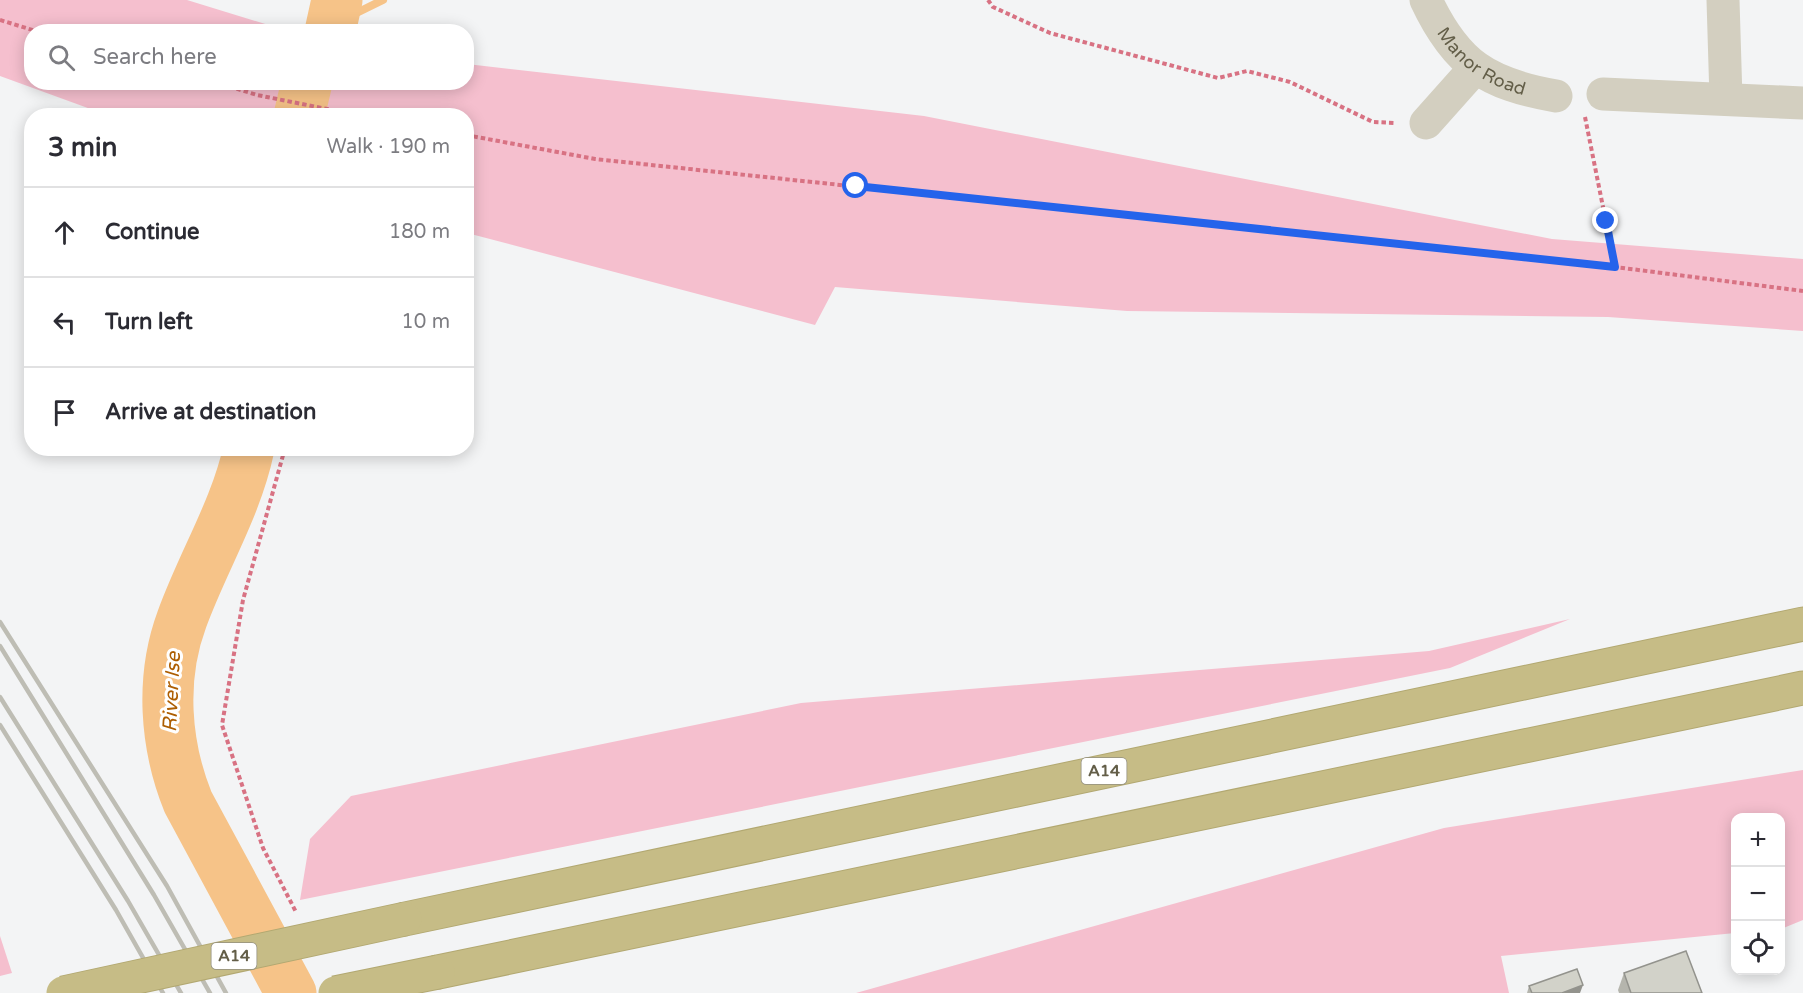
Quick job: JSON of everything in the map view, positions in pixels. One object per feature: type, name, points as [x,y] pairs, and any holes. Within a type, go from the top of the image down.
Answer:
[{"type":"highway","name":"A14","points":[[63,993],[1803,624]]},
{"type":"highway","points":[[335,993],[1803,688]]},
{"type":"street","name":"Manor Road","points":[[1426,0],[1451,44],[1475,68],[1518,89],[1580,99],[1726,99],[1803,103]]},
{"type":"street","points":[[1723,0],[1726,99]]},
{"type":"street","points":[[1426,123],[1475,68]]},
{"type":"path","points":[[988,0],[993,7],[1050,33],[1218,78],[1247,71],[1290,82],[1373,122],[1426,123]]},
{"type":"path","points":[[0,20],[24,27]]},
{"type":"path","points":[[241,90],[320,108]]},
{"type":"path","points":[[1580,99],[1615,267]]},
{"type":"path","points":[[474,136],[595,159],[1615,267],[1803,291]]},
{"type":"path","points":[[283,456],[243,600],[222,725],[263,848],[300,920]]},
{"type":"shaded area","points":[[0,0],[187,0],[265,24],[24,24],[24,85],[0,76]]},
{"type":"shaded area","points":[[474,65],[924,116],[1552,239],[1803,259],[1803,331],[1608,317],[1127,311],[835,287],[815,325],[474,235],[474,108],[88,108],[38,90],[474,90]]},
{"type":"shaded area","points":[[1570,619],[1450,668],[300,900],[310,839],[351,796],[801,703],[1429,651]]},
{"type":"shaded area","points":[[1803,770],[1803,920],[1785,927],[1785,813],[1731,813],[1731,933],[1501,956],[1509,993],[856,993],[1444,828]]},
{"type":"shaded area","points":[[0,936],[12,973],[0,976]]},
{"type":"building","points":[[1686,951],[1702,993],[1631,993],[1624,973]]},
{"type":"building","points":[[1577,969],[1583,985],[1562,993],[1532,993],[1529,986]]},
{"type":"waterway","name":"River Ise","points":[[332,24],[337,0]]},
{"type":"waterway","points":[[334,24],[383,0]]},
{"type":"waterway","name":"River Ise","points":[[301,108],[305,90]]},
{"type":"waterway","name":"River Ise","points":[[247,456],[228,514],[190,598],[175,641],[170,664],[168,711],[174,758],[188,802],[291,993]]},
{"type":"railway","points":[[0,622],[167,886],[226,993]]},
{"type":"railway","points":[[0,646],[154,895],[210,993]]},
{"type":"railway","points":[[0,697],[128,901],[181,993]]},
{"type":"railway","points":[[0,725],[116,910],[163,993]]},
{"type":"route","points":[[856,186],[1615,267],[1606,221]]}]
